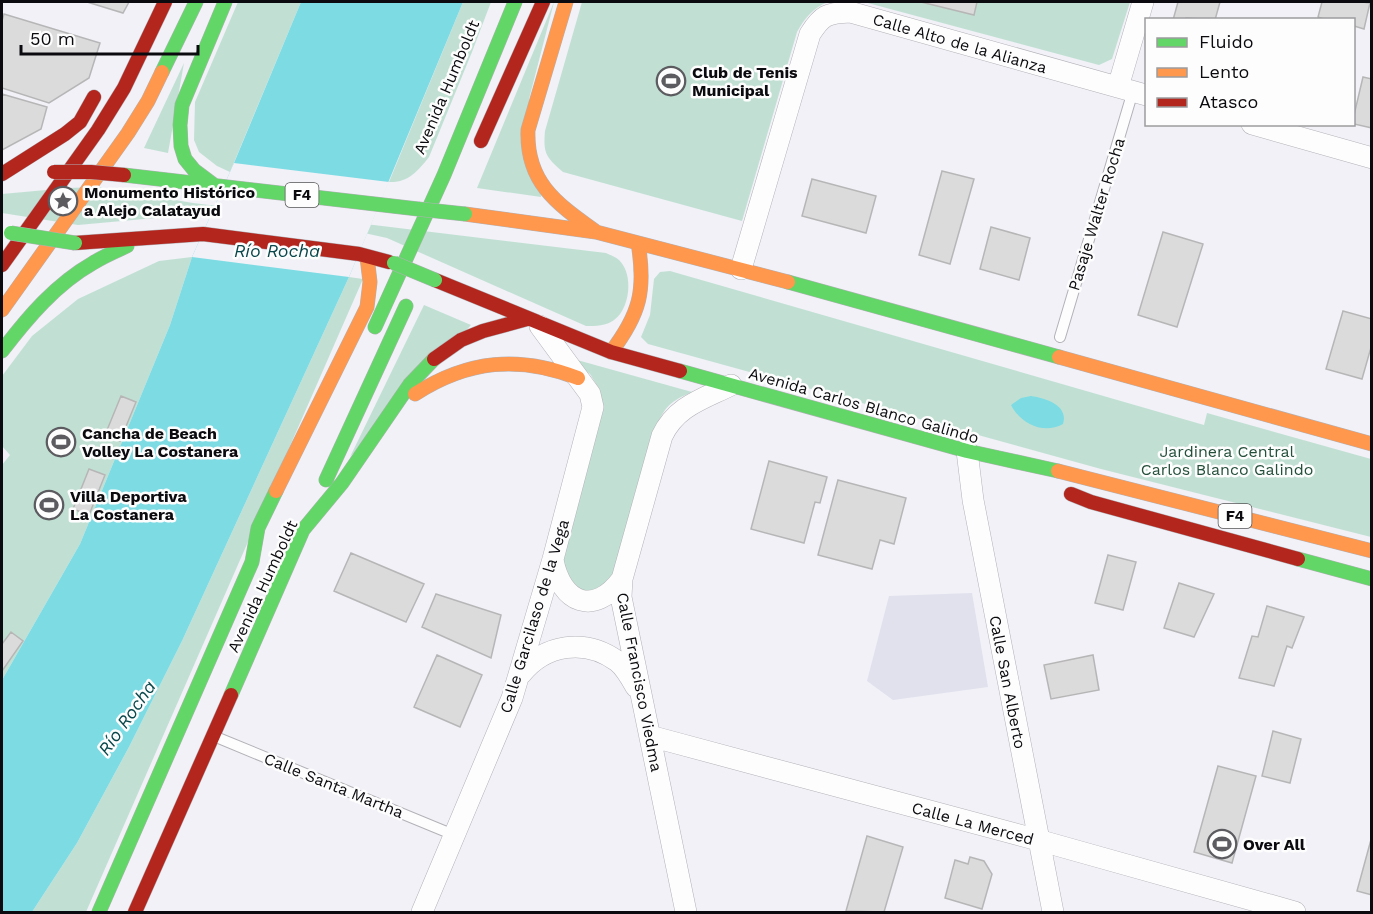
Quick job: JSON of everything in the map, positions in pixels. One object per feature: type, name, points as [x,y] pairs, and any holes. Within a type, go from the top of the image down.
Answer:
[{"type":"main road","points":[[2,265],[98,130],[124,88],[165,2]]},
{"type":"main road","points":[[2,310],[128,133],[148,101],[196,2]]},
{"type":"main road","points":[[219,186],[185,159],[181,142],[180,118],[182,105],[225,2]]},
{"type":"main road","points":[[370,337],[444,175],[516,2]]},
{"type":"main road","points":[[473,158],[543,2]]},
{"type":"main road","points":[[566,2],[528,130],[527,152],[534,174],[552,197],[570,214],[596,232]]},
{"type":"main road","points":[[2,174],[80,122],[100,87]]},
{"type":"main road","name":"F4","points":[[49,173],[91,172],[124,175],[385,204],[596,232],[1371,444]]},
{"type":"main road","points":[[2,182],[22,178]]},
{"type":"main road","points":[[385,204],[406,192]]},
{"type":"main road","points":[[444,220],[454,200]]},
{"type":"main road","name":"F4","points":[[6,232],[75,243],[203,234],[363,255]]},
{"type":"main road","points":[[2,351],[30,313],[68,280],[91,263],[141,240]]},
{"type":"main road","points":[[611,352],[628,330],[641,301],[643,269],[638,243]]},
{"type":"main road","name":"Avenida Carlos Blanco Galindo","points":[[363,255],[394,263],[533,322],[611,352],[967,452],[1098,480],[1371,551]]},
{"type":"main road","name":"Avenida Humboldt","points":[[99,912],[252,562],[258,528],[367,307],[371,293],[371,277],[363,255]]},
{"type":"main road","points":[[303,530],[426,262]]},
{"type":"main road","points":[[922,320],[1014,331]]},
{"type":"main road","points":[[922,320],[1040,366]]},
{"type":"main road","name":"Avenida Humboldt","points":[[135,912],[303,530],[342,483],[410,384],[429,363],[461,340],[483,331],[533,322]]},
{"type":"main road","points":[[394,409],[427,384],[471,367],[522,363],[562,370],[578,378]]},
{"type":"main road","points":[[967,452],[1039,481]]},
{"type":"main road","points":[[1060,489],[1091,502],[1371,579]]},
{"type":"main road","points":[[252,562],[271,538]]},
{"type":"street","points":[[1132,91],[1143,2]]},
{"type":"street","name":"Calle Alto de la Alianza","points":[[741,270],[810,34],[820,18],[833,13],[850,12],[1132,91]]},
{"type":"street","points":[[1259,126],[1371,158]]},
{"type":"street","name":"Calle Garcilaso de la Vega","points":[[422,912],[512,698],[553,560],[593,407],[590,394],[533,322]]},
{"type":"street","name":"Calle Francisco Viedma","points":[[686,912],[621,597],[622,579],[667,424],[680,410],[731,385]]},
{"type":"street","name":"Calle San Alberto","points":[[967,452],[973,500],[1053,912]]},
{"type":"street","points":[[553,560],[561,587],[569,595],[579,600],[590,601],[601,598],[613,591],[622,579]]},
{"type":"street","points":[[519,676],[530,663],[545,652],[565,647],[585,648],[617,661],[629,674],[641,694]]},
{"type":"street","name":"Calle La Merced","points":[[650,736],[1038,840],[1295,912]]},
{"type":"lane","name":"Pasaje Walter Rocha","points":[[1060,337],[1132,91]]},
{"type":"lane","name":"Calle Santa Martha","points":[[213,736],[454,835]]},
{"type":"shaded area","points":[[972,593],[988,687],[893,700],[867,681],[889,596]]},
{"type":"green space","points":[[238,2],[301,2],[230,172],[217,166],[199,152],[194,140],[195,102]]},
{"type":"green space","points":[[463,2],[491,2],[429,157],[417,171],[407,178],[389,182]]},
{"type":"green space","points":[[554,2],[529,99],[541,197],[477,188]]},
{"type":"green space","name":"Club de Tenis Municipal","points":[[582,2],[828,2],[810,14],[797,32],[742,221],[563,172],[549,158],[545,150],[545,131]]},
{"type":"green space","points":[[864,2],[1130,2],[1112,59],[1099,65]]},
{"type":"green space","points":[[184,63],[168,153],[144,148]]},
{"type":"green space","points":[[97,187],[193,203],[606,253],[618,259],[624,266],[628,282],[627,300],[619,315],[611,322],[604,325],[586,326],[387,238],[355,231],[199,214],[78,225],[2,213],[2,194]]},
{"type":"green space","name":"Villa Deportiva La Costanera","points":[[192,257],[170,325],[80,544],[2,680],[2,465],[10,455],[2,446],[2,376],[32,336],[78,299],[159,261]]},
{"type":"green space","name":"Jardinera Central Carlos Blanco Galindo","points":[[670,271],[1204,425],[1207,413],[1371,459],[1371,537],[1101,469],[648,344],[641,337],[650,315],[654,279],[660,272]]},
{"type":"green space","points":[[349,277],[363,279],[86,912],[32,912],[77,843],[129,747],[182,641]]},
{"type":"green space","points":[[424,305],[471,325],[350,457]]},
{"type":"green space","points":[[570,358],[692,392],[670,405],[659,420],[614,574],[600,588],[591,591],[572,586],[563,562],[598,387],[590,374]]},
{"type":"water","name":"Río Rocha","points":[[301,2],[463,2],[349,277],[182,641],[129,747],[77,843],[32,912],[2,912],[2,680],[80,544],[170,325],[192,257]]},
{"type":"water","points":[[1031,396],[1049,401],[1059,407],[1064,417],[1063,424],[1040,428],[1020,417],[1011,405],[1021,398]]},
{"type":"pier","points":[[234,163],[389,182],[349,277],[192,257]]},
{"type":"building","points":[[87,2],[129,2],[123,13]]},
{"type":"building","points":[[921,2],[977,2],[974,15]]},
{"type":"building","points":[[1178,2],[1220,2],[1216,18],[1174,18]]},
{"type":"building","points":[[1322,2],[1370,3],[1364,29],[1355,26],[1355,18],[1318,17]]},
{"type":"building","points":[[4,14],[100,43],[89,78],[49,103],[2,88],[2,21]]},
{"type":"building","points":[[1363,77],[1372,79],[1372,128],[1355,124],[1355,111]]},
{"type":"building","points":[[2,94],[47,107],[41,129],[2,150]]},
{"type":"building","points":[[942,171],[974,179],[950,264],[919,255]]},
{"type":"building","points":[[812,179],[876,196],[866,233],[802,216]]},
{"type":"building","points":[[991,227],[1030,238],[1019,280],[980,269]]},
{"type":"building","points":[[1163,232],[1203,244],[1177,327],[1138,315]]},
{"type":"building","points":[[1343,311],[1372,319],[1372,344],[1362,379],[1326,369]]},
{"type":"building","points":[[121,396],[136,402],[120,441],[105,435]]},
{"type":"building","points":[[769,461],[827,477],[820,503],[815,502],[804,543],[751,529]]},
{"type":"building","points":[[89,469],[105,475],[89,515],[73,509]]},
{"type":"building","points":[[838,480],[906,498],[894,544],[880,540],[872,569],[818,555]]},
{"type":"building","points":[[351,553],[424,584],[406,622],[334,591]]},
{"type":"building","points":[[1108,555],[1136,562],[1123,610],[1095,603]]},
{"type":"building","points":[[1179,583],[1214,594],[1194,637],[1164,628]]},
{"type":"building","points":[[436,594],[501,615],[491,658],[422,627]]},
{"type":"building","points":[[1267,606],[1304,617],[1292,648],[1287,646],[1274,686],[1239,678],[1252,636],[1258,637]]},
{"type":"building","points":[[11,632],[23,641],[2,671],[2,644]]},
{"type":"building","points":[[437,655],[482,675],[460,727],[414,707]]},
{"type":"building","points":[[1093,655],[1099,690],[1051,699],[1044,665]]},
{"type":"building","points":[[1273,731],[1301,739],[1290,783],[1262,776]]},
{"type":"building","points":[[1218,766],[1256,776],[1232,863],[1194,852]]},
{"type":"building","points":[[867,836],[903,847],[884,912],[846,911]]},
{"type":"building","points":[[1372,836],[1372,895],[1357,891]]},
{"type":"building","points":[[970,857],[984,861],[992,874],[982,909],[945,898],[955,860],[968,864]]},
{"type":"traffic: fast","points":[[162,72],[196,2]]},
{"type":"traffic: fast","points":[[214,185],[194,170],[185,159],[181,146],[180,125],[182,105],[225,2]]},
{"type":"traffic: fast","points":[[375,327],[444,175],[515,2]]},
{"type":"traffic: fast","points":[[124,175],[418,209]]},
{"type":"traffic: fast","points":[[418,209],[465,214]]},
{"type":"traffic: fast","points":[[11,233],[75,243]]},
{"type":"traffic: fast","points":[[2,351],[32,314],[55,291],[97,260],[127,246]]},
{"type":"traffic: fast","points":[[394,263],[435,280]]},
{"type":"traffic: fast","points":[[788,282],[1059,357]]},
{"type":"traffic: fast","points":[[326,480],[406,306]]},
{"type":"traffic: fast","points":[[231,695],[303,530],[342,483],[410,384],[434,359]]},
{"type":"traffic: fast","points":[[680,371],[967,451],[1058,471]]},
{"type":"traffic: fast","points":[[99,912],[252,562],[258,528],[276,491]]},
{"type":"traffic: fast","points":[[1298,559],[1372,579]]},
{"type":"traffic: slow","points":[[566,2],[528,130],[529,148],[532,164],[546,190],[568,211],[595,231]]},
{"type":"traffic: slow","points":[[2,310],[128,133],[148,101],[162,72]]},
{"type":"traffic: slow","points":[[465,214],[596,232],[788,282]]},
{"type":"traffic: slow","points":[[611,352],[629,326],[638,301],[641,288],[638,243]]},
{"type":"traffic: slow","points":[[276,491],[367,307],[370,282],[367,257]]},
{"type":"traffic: slow","points":[[1059,357],[1372,444]]},
{"type":"traffic: slow","points":[[415,394],[455,374],[494,365],[535,366],[578,378]]},
{"type":"traffic: slow","points":[[1058,471],[1372,551]]},
{"type":"traffic: jam","points":[[2,265],[98,130],[124,88],[165,2]]},
{"type":"traffic: jam","points":[[481,141],[543,2]]},
{"type":"traffic: jam","points":[[2,174],[80,122],[94,97]]},
{"type":"traffic: jam","points":[[54,172],[124,175]]},
{"type":"traffic: jam","points":[[75,243],[203,234],[359,254],[389,262]]},
{"type":"traffic: jam","points":[[435,280],[611,352],[680,371]]},
{"type":"traffic: jam","points":[[434,359],[461,340],[483,331],[527,319]]},
{"type":"traffic: jam","points":[[1071,494],[1091,502],[1298,559]]},
{"type":"traffic: jam","points":[[135,912],[231,695]]},
{"type":"place","name":"Club de Tenis Municipal","points":[[671,81]]},
{"type":"place","name":"Monumento Histórico a Alejo Calatayud","points":[[63,201]]},
{"type":"place","name":"Cancha de Beach Volley La Costanera","points":[[61,442]]},
{"type":"place","name":"Villa Deportiva La Costanera","points":[[49,505]]},
{"type":"place","name":"Over All","points":[[1222,844]]}]
